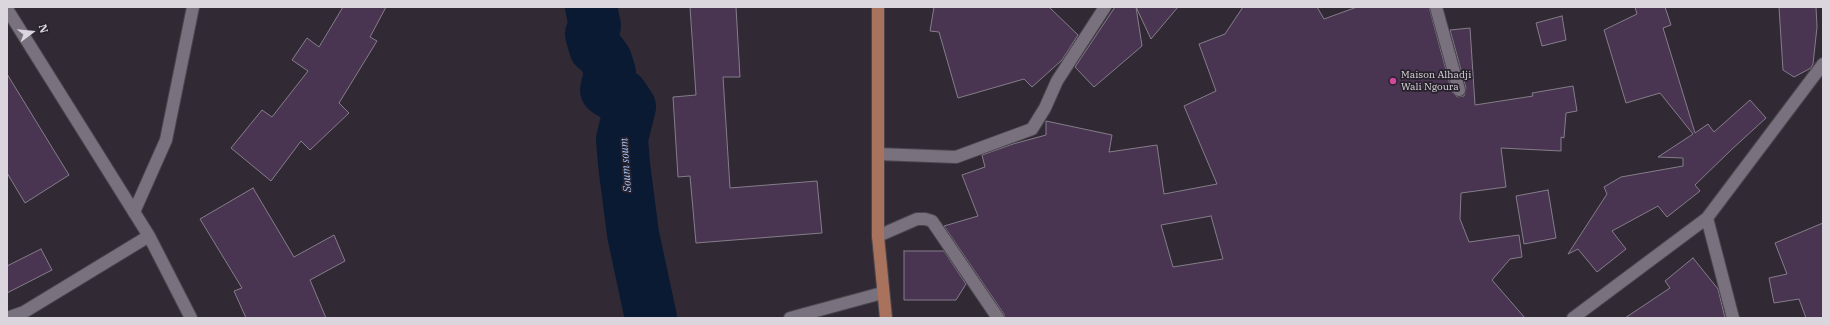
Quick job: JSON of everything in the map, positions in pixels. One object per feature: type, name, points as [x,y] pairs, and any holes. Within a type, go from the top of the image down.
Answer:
[{"type":"main road","points":[[878,7],[878,236],[882,292],[886,318]]},
{"type":"street","points":[[134,212],[166,140],[193,7]]},
{"type":"street","points":[[878,154],[956,157],[1032,129],[1045,108],[1057,81],[1105,7]]},
{"type":"street","points":[[1436,7],[1459,90]]},
{"type":"street","points":[[7,9],[149,236],[191,318]]},
{"type":"street","points":[[1573,318],[1707,218],[1823,64]]},
{"type":"street","points":[[1707,218],[1733,318]]},
{"type":"street","points":[[878,236],[917,219],[932,221],[998,318]]},
{"type":"street","points":[[7,318],[24,312],[149,236]]},
{"type":"street","points":[[790,318],[882,292]]},
{"type":"building","points":[[343,7],[386,7],[370,37],[377,41],[339,103],[349,113],[310,150],[301,141],[271,181],[231,148],[262,110],[272,117],[308,71],[292,60],[307,38],[319,47]]},
{"type":"building","points":[[690,7],[736,7],[740,77],[723,77],[730,188],[817,181],[822,233],[696,243],[690,176],[678,177],[673,97],[696,95]]},
{"type":"building","points":[[934,7],[1049,7],[1078,35],[1062,60],[1032,87],[1024,79],[958,98],[939,32],[930,31]]},
{"type":"building","points":[[1115,7],[1136,7],[1142,46],[1094,87],[1075,67]]},
{"type":"building","points":[[1136,7],[1178,7],[1151,39]]},
{"type":"building","points":[[1243,7],[1317,7],[1324,19],[1357,7],[1429,7],[1452,92],[1457,97],[1464,96],[1466,88],[1450,30],[1470,28],[1475,105],[1533,96],[1532,93],[1573,86],[1577,111],[1566,113],[1564,138],[1561,137],[1561,151],[1501,148],[1506,187],[1461,193],[1460,219],[1469,242],[1519,235],[1522,257],[1510,259],[1492,280],[1525,318],[1005,318],[1004,314],[944,226],[978,216],[962,175],[985,167],[982,155],[1013,144],[1046,135],[1046,121],[1112,135],[1109,152],[1157,145],[1164,194],[1217,184],[1184,106],[1216,91],[1199,44],[1225,34]],"holes":[[[1211,216],[1223,259],[1173,267],[1161,225]]]},
{"type":"building","points":[[1635,7],[1665,7],[1671,25],[1663,28],[1695,133],[1708,124],[1714,132],[1750,100],[1766,118],[1695,185],[1700,191],[1667,217],[1658,206],[1612,231],[1626,249],[1597,272],[1578,249],[1568,254],[1607,194],[1604,187],[1621,177],[1683,166],[1683,158],[1658,157],[1693,134],[1660,93],[1626,103],[1604,30],[1637,14]]},
{"type":"building","points":[[1779,7],[1816,7],[1817,27],[1813,64],[1811,68],[1794,77],[1783,70]]},
{"type":"building","points":[[1562,16],[1566,40],[1542,46],[1536,23]]},
{"type":"building","points":[[7,74],[69,175],[25,203],[7,173]]},
{"type":"building","points":[[253,188],[294,257],[334,235],[345,261],[310,280],[326,318],[246,318],[234,291],[242,288],[200,219]]},
{"type":"building","points":[[1548,190],[1556,238],[1524,244],[1516,196]]},
{"type":"building","points":[[1823,223],[1823,318],[1806,318],[1799,299],[1774,303],[1769,278],[1787,274],[1775,243]]},
{"type":"building","points":[[41,249],[52,270],[7,293],[7,266]]},
{"type":"building","points":[[904,251],[944,251],[966,284],[956,300],[904,300]]},
{"type":"building","points":[[1693,258],[1718,289],[1725,318],[1625,318],[1670,288],[1665,281]]},
{"type":"waterway","name":"Soum soum","points":[[591,7],[595,26],[591,34],[595,48],[606,60],[610,73],[606,90],[610,93],[622,95],[630,107],[622,139],[624,164],[633,234],[651,318]]},
{"type":"place","name":"Maison Alhadji Wali Ngoura","points":[[1393,81]]}]
